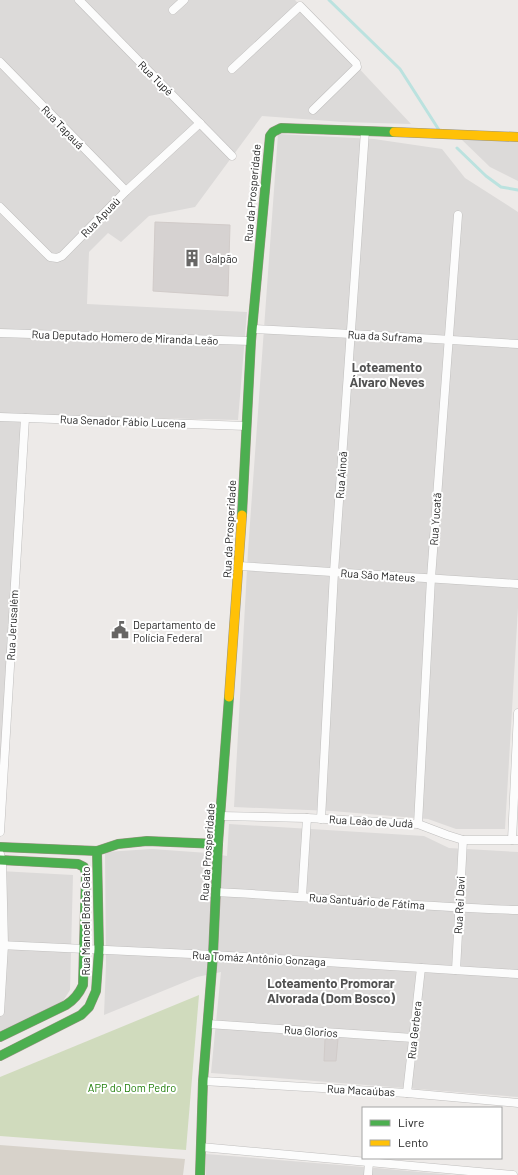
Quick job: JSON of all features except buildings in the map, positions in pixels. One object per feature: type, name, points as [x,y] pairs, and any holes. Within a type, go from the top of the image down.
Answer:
[{"type":"street","name":"Rua Tupé","points":[[79,0],[232,156]]},
{"type":"street","points":[[173,10],[184,0]]},
{"type":"street","points":[[232,69],[298,3],[356,63],[357,67],[313,110]]},
{"type":"street","name":"Rua Tapauá","points":[[0,62],[126,191]]},
{"type":"street","name":"Rua Apuaú","points":[[0,207],[50,257],[57,258],[62,256],[126,191],[200,123]]},
{"type":"street","name":"Rua da Prosperidade","points":[[200,1175],[203,1081],[213,955],[218,844],[239,566],[251,342],[269,138],[275,130],[281,128],[518,137]]},
{"type":"street","name":"Rua Ainoã","points":[[321,819],[334,572],[365,131]]},
{"type":"street","name":"Rua Yucatã","points":[[418,824],[431,578],[458,214]]},
{"type":"street","name":"Rua da Suframa","points":[[252,329],[518,344]]},
{"type":"street","name":"Rua Deputado Homero de Miranda Leão","points":[[0,334],[251,342]]},
{"type":"street","name":"Rua Senador Fábio Lucena","points":[[0,417],[246,426]]},
{"type":"street","name":"Rua Jerusalém","points":[[0,832],[24,418]]},
{"type":"street","name":"Rua São Mateus","points":[[239,566],[518,584]]},
{"type":"street","points":[[515,840],[518,712]]},
{"type":"street","name":"Rua Leão de Judá","points":[[221,816],[307,818],[418,824],[463,840],[515,840]]},
{"type":"street","points":[[302,896],[307,818]]},
{"type":"street","name":"Rua Rei Davi","points":[[456,970],[463,840]]},
{"type":"street","points":[[0,847],[97,851],[118,844],[147,841],[218,844]]},
{"type":"street","name":"Rua Manoel Borba Gato","points":[[0,1056],[81,1014],[89,1007],[93,1000],[96,991],[99,949],[97,851]]},
{"type":"street","points":[[0,1012],[2,945],[1,858]]},
{"type":"street","name":"Rua Manoel Borba Gato","points":[[0,1038],[66,1005],[74,1000],[80,993],[83,985],[86,873],[84,867],[78,864],[1,858]]},
{"type":"street","name":"Rua Santuário de Fátima","points":[[216,892],[302,896],[459,908],[518,910]]},
{"type":"street","name":"Rua Tomáz Antônio Gonzaga","points":[[2,945],[213,955],[518,974]]},
{"type":"street","name":"Rua Gerbera","points":[[407,1093],[421,968]]},
{"type":"street","name":"Rua Glorios","points":[[208,1024],[414,1038]]},
{"type":"street","name":"Rua Macaúbas","points":[[203,1081],[407,1093],[518,1103]]},
{"type":"street","points":[[201,1147],[513,1175]]},
{"type":"street","points":[[368,1175],[369,1162]]},
{"type":"shaded area","points":[[0,0],[295,0],[411,124],[343,122],[262,116],[195,207],[149,216],[121,242],[108,233],[89,252],[87,304],[247,312],[238,420],[27,415],[0,801]]},
{"type":"shaded area","name":"Loteamento Álvaro Neves","points":[[278,134],[374,139],[442,149],[465,178],[518,212],[518,608],[505,829],[456,829],[428,819],[332,811],[234,807],[248,551]]},
{"type":"shaded area","points":[[460,138],[518,141],[518,181],[490,167]]},
{"type":"shaded area","points":[[229,824],[424,836],[449,848],[518,852],[518,1097],[211,1073],[221,972],[197,977],[104,1015],[106,964],[105,852],[152,849],[208,853],[227,856]]},
{"type":"shaded area","points":[[0,871],[73,875],[70,990],[63,1001],[0,1036]]},
{"type":"shaded area","points":[[0,1145],[185,1159],[183,1175],[0,1175]]},
{"type":"shaded area","points":[[206,1154],[376,1168],[453,1175],[206,1175]]},
{"type":"green space","name":"APP do Dom Pedro","points":[[199,995],[186,1150],[0,1136],[0,1077]]},
{"type":"waterway","points":[[329,0],[400,69],[439,130]]},
{"type":"waterway","points":[[457,148],[486,176],[501,187],[518,190]]},
{"type":"traffic: fast","points":[[242,515],[251,341],[270,136],[273,132],[281,128],[394,132]]},
{"type":"traffic: fast","points":[[200,1175],[203,1081],[213,955],[218,844],[229,697]]},
{"type":"traffic: fast","points":[[0,847],[97,851],[118,844],[147,841],[218,844]]},
{"type":"traffic: fast","points":[[0,1056],[81,1015],[89,1007],[96,991],[99,949],[97,851]]},
{"type":"traffic: fast","points":[[0,860],[78,864],[84,867],[86,873],[83,985],[74,999],[66,1005],[0,1037]]},
{"type":"traffic: slow","points":[[394,132],[518,137]]},
{"type":"traffic: slow","points":[[229,697],[242,515]]},
{"type":"place","name":"Galpão","points":[[192,258]]},
{"type":"place","name":"Departamento de Polícia Federal","points":[[120,630]]},
{"type":"district","name":"Loteamento Álvaro Neves","points":[[387,374]]},
{"type":"district","name":"Loteamento Promorar Alvorada (Dom Bosco)","points":[[331,990]]}]
